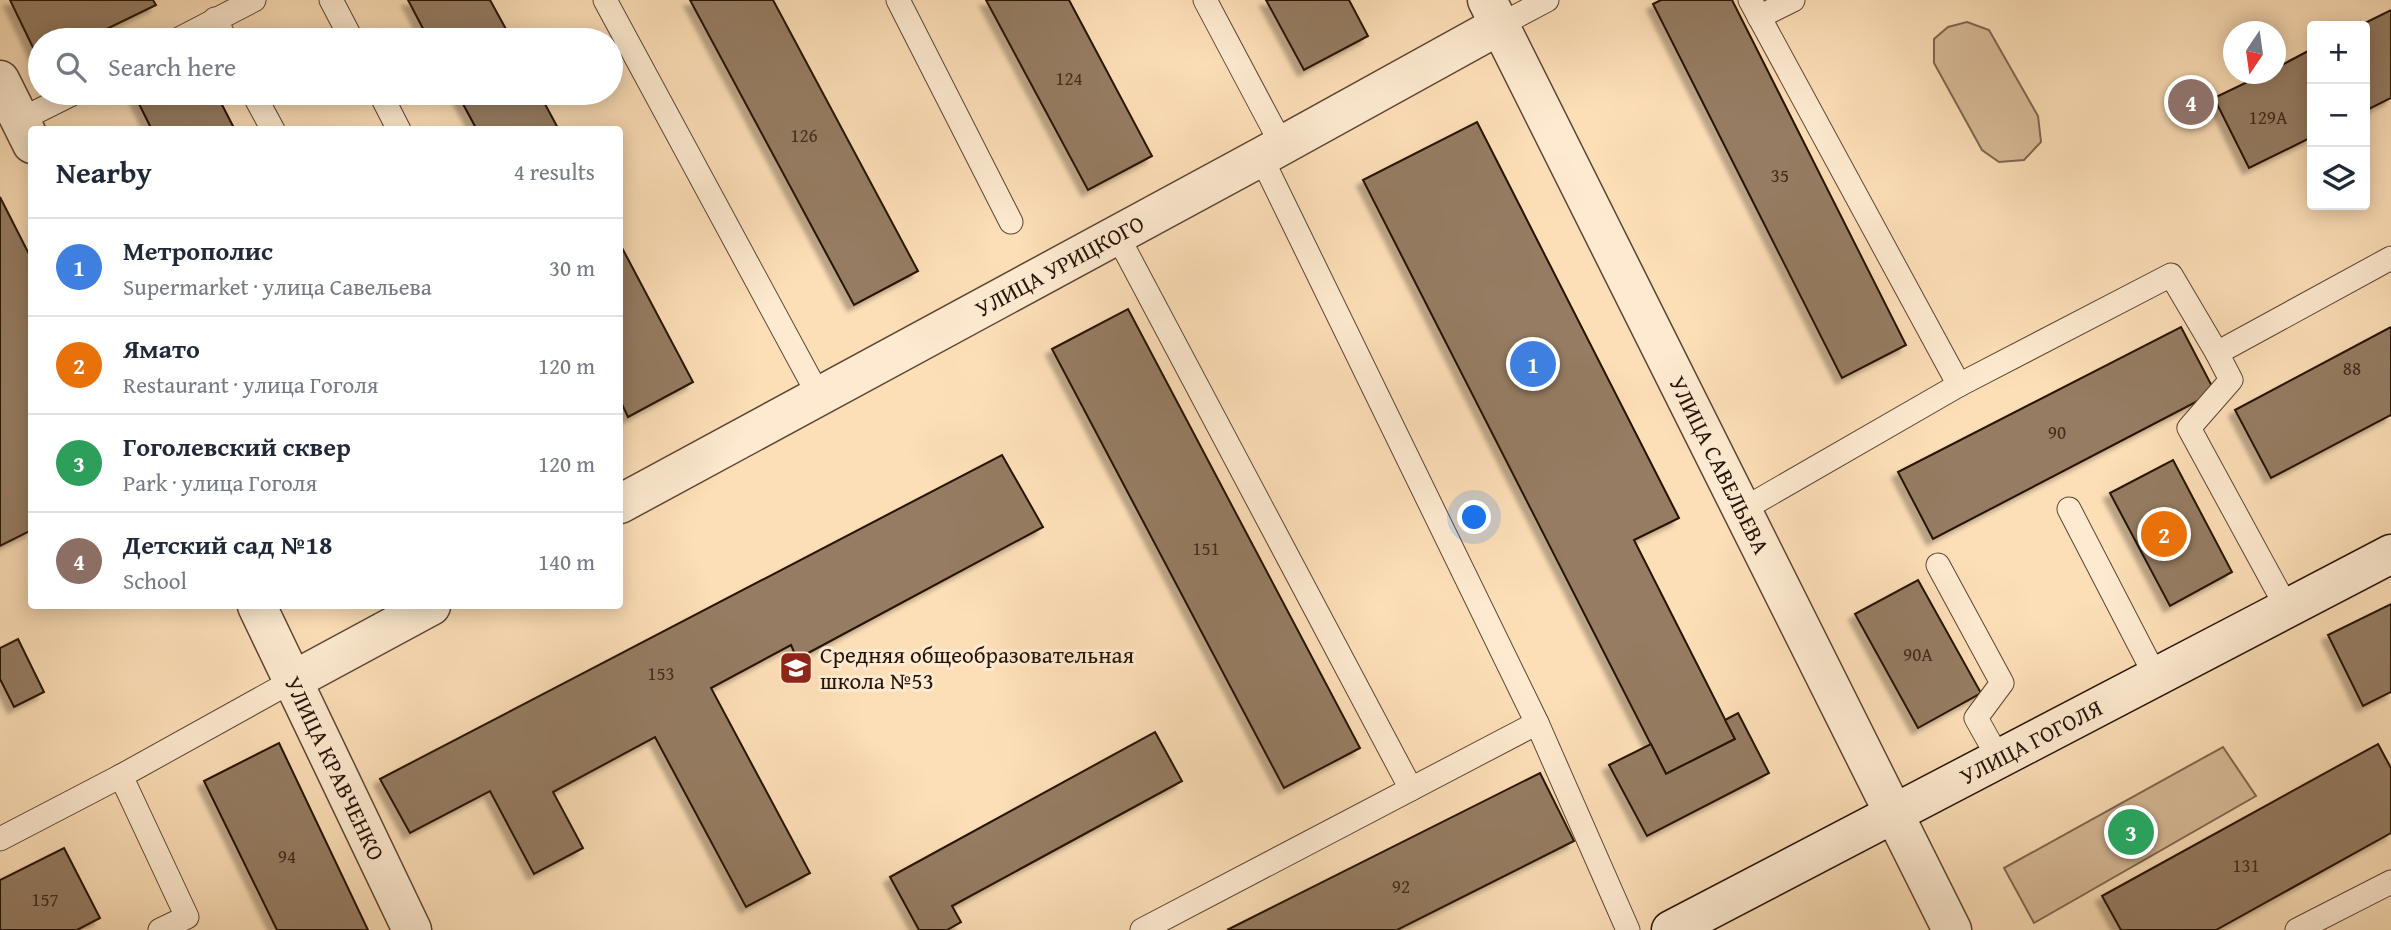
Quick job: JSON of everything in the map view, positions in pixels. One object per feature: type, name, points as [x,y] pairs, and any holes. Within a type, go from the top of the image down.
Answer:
[{"type":"street","name":"УЛИЦА УРИЦКОГО","points":[[623,502],[1272,151],[1493,13]]},
{"type":"street","name":"УЛИЦА САВЕЛЬЕВА","points":[[1493,13],[1952,930]]},
{"type":"street","points":[[0,80],[26,132]]},
{"type":"street","name":"УЛИЦА ГОГОЛЯ","points":[[1671,930],[2391,554]]},
{"type":"street","name":"УЛИЦА КРАВЧЕНКО","points":[[258,609],[412,930]]},
{"type":"street","points":[[294,680],[425,609]]},
{"type":"lane","points":[[199,28],[254,0]]},
{"type":"lane","points":[[331,0],[346,28]]},
{"type":"lane","points":[[605,0],[620,28]]},
{"type":"lane","points":[[898,0],[1011,222]]},
{"type":"lane","points":[[1205,0],[1272,151],[1537,723],[1628,930]]},
{"type":"lane","points":[[1493,13],[1547,0]]},
{"type":"lane","points":[[1793,0],[1755,9],[1959,385]]},
{"type":"lane","points":[[215,19],[220,28]]},
{"type":"lane","points":[[623,33],[819,396]]},
{"type":"lane","points":[[33,126],[59,105]]},
{"type":"lane","points":[[259,105],[271,126]]},
{"type":"lane","points":[[386,105],[397,126]]},
{"type":"lane","points":[[1116,235],[1411,789]]},
{"type":"lane","points":[[2217,353],[2391,258]]},
{"type":"lane","points":[[1742,510],[1959,385],[2171,275],[2231,380],[2189,428],[2287,608]]},
{"type":"lane","points":[[2069,509],[2156,677]]},
{"type":"lane","points":[[1938,565],[2002,683],[1976,718],[1999,759]]},
{"type":"lane","points":[[0,839],[121,776],[294,680]]},
{"type":"lane","points":[[1142,930],[1537,723]]},
{"type":"lane","points":[[121,776],[190,923],[160,930]]},
{"type":"lane","points":[[2297,930],[2391,882]]},
{"type":"shaded area","points":[[1967,22],[1989,30],[2038,116],[2041,142],[2024,160],[1999,162],[1982,150],[1934,63],[1934,39],[1948,27]]},
{"type":"shaded area","points":[[2223,747],[2256,796],[2034,923],[2004,868]]},
{"type":"building","points":[[10,0],[153,0],[156,5],[109,28],[28,28],[28,37]]},
{"type":"building","points":[[408,0],[490,0],[505,28],[423,28]]},
{"type":"building","points":[[690,0],[773,0],[918,271],[854,305]]},
{"type":"building","points":[[986,0],[1069,0],[1152,156],[1088,190]]},
{"type":"building","points":[[1266,0],[1349,0],[1368,36],[1304,70]]},
{"type":"building","points":[[1661,0],[1732,0],[1906,345],[1842,378],[1653,4]]},
{"type":"building","points":[[2391,10],[2391,98],[2370,108],[2370,21]]},
{"type":"building","points":[[2307,52],[2307,139],[2249,168],[2214,98],[2243,84],[2286,84],[2286,63]]},
{"type":"building","points":[[140,105],[222,105],[233,126],[150,126]]},
{"type":"building","points":[[463,105],[545,105],[557,126],[475,126]]},
{"type":"building","points":[[1477,122],[1679,518],[1634,540],[1735,739],[1666,774],[1363,180]]},
{"type":"building","points":[[0,197],[28,252],[28,532],[0,546]]},
{"type":"building","points":[[623,250],[693,382],[628,417],[623,406]]},
{"type":"building","points":[[1128,309],[1360,748],[1284,788],[1052,349]]},
{"type":"building","points":[[2181,327],[2215,392],[1933,539],[1898,472]]},
{"type":"building","points":[[2391,327],[2391,415],[2271,478],[2235,410]]},
{"type":"building","points":[[1002,455],[1043,527],[797,659],[791,645],[711,688],[810,873],[746,907],[655,737],[553,792],[583,848],[534,874],[490,791],[410,833],[380,779]]},
{"type":"building","points":[[2173,460],[2232,572],[2170,606],[2110,493]]},
{"type":"building","points":[[1918,580],[1981,693],[1918,728],[1855,614]]},
{"type":"building","points":[[2391,604],[2391,692],[2363,706],[2328,635]]},
{"type":"building","points":[[18,639],[44,692],[14,707],[0,679],[0,648]]},
{"type":"building","points":[[1738,713],[1769,773],[1647,836],[1609,765],[1651,744],[1666,774],[1735,739],[1725,720]]},
{"type":"building","points":[[1155,732],[1182,781],[952,906],[961,922],[947,930],[919,930],[890,877]]},
{"type":"building","points":[[279,743],[368,930],[277,930],[204,781]]},
{"type":"building","points":[[2378,744],[2391,768],[2391,833],[2216,930],[2121,930],[2102,896]]},
{"type":"building","points":[[1540,773],[1574,841],[1397,930],[1227,930]]},
{"type":"building","points":[[64,848],[100,918],[77,930],[0,930],[0,880]]},
{"type":"place","name":"Детский сад №18","points":[[2191,102]]},
{"type":"place","name":"Метрополис","points":[[1533,364]]},
{"type":"place","name":"Ямато","points":[[2164,534]]},
{"type":"place","name":"Средняя общеобразовательная школа №53","points":[[796,668]]},
{"type":"place","name":"Гоголевский сквер","points":[[2131,832]]}]
